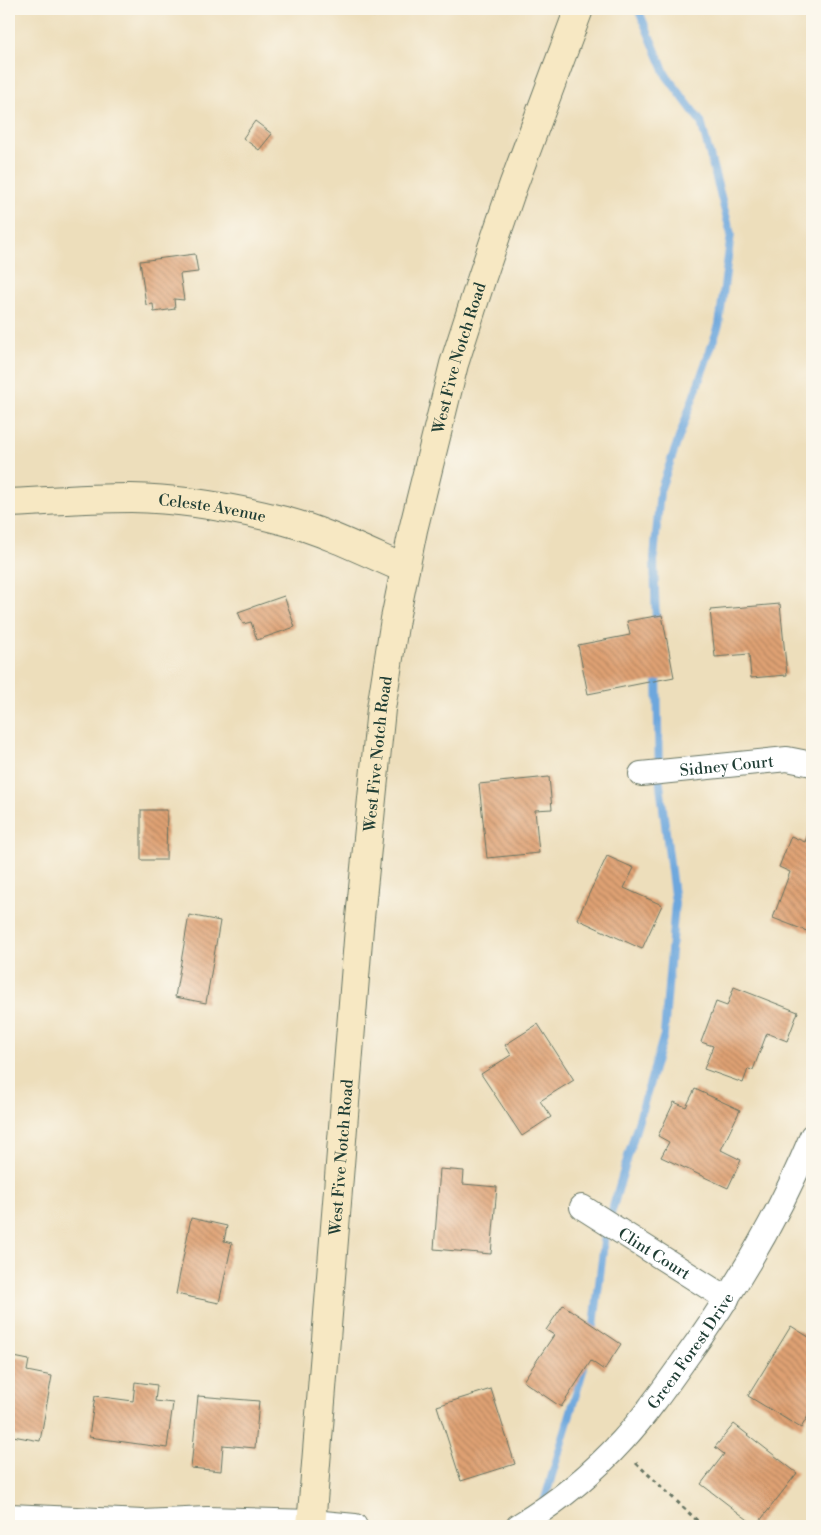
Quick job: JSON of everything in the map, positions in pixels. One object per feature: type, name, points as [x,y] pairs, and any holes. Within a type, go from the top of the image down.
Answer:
[{"type":"street","name":"West Five Notch Road","points":[[312,1524],[359,928],[381,709],[395,619],[412,530],[454,364],[513,186],[579,9]]},
{"type":"street","name":"Celeste Avenue","points":[[9,503],[132,498],[184,502],[240,510],[286,521],[330,537],[405,569]]},
{"type":"street","name":"Sidney Court","points":[[641,774],[786,759],[812,764]]},
{"type":"street","name":"Green Forest Drive","points":[[518,1526],[542,1512],[594,1468],[617,1446],[667,1385],[727,1299],[776,1212],[812,1136]]},
{"type":"street","name":"Clint Court","points":[[582,1207],[727,1299]]},
{"type":"street","points":[[9,1516],[57,1522],[149,1524],[207,1519],[355,1526]]},
{"type":"path","points":[[617,1446],[703,1526]]},
{"type":"building","points":[[362,9],[380,9],[374,17]]},
{"type":"building","points":[[255,121],[272,134],[259,150],[243,138]]},
{"type":"building","points":[[195,254],[198,272],[180,274],[184,300],[174,299],[175,309],[154,312],[153,304],[146,305],[140,261]]},
{"type":"building","points":[[284,596],[295,627],[257,640],[251,622],[243,624],[238,612]]},
{"type":"building","points":[[780,604],[787,675],[751,678],[749,654],[715,657],[710,610]]},
{"type":"building","points":[[662,615],[674,677],[588,694],[578,645],[630,635],[627,621]]},
{"type":"building","points":[[549,777],[552,809],[535,810],[539,853],[487,858],[479,784]]},
{"type":"building","points":[[141,810],[167,810],[166,860],[141,860]]},
{"type":"building","points":[[809,831],[812,832],[812,933],[773,918],[790,872],[779,867],[791,836],[805,842]]},
{"type":"building","points":[[607,856],[634,868],[624,888],[662,905],[642,949],[577,919]]},
{"type":"building","points":[[189,915],[220,921],[206,1003],[175,997]]},
{"type":"building","points":[[734,987],[798,1012],[787,1041],[767,1033],[753,1070],[748,1069],[743,1083],[704,1069],[713,1046],[701,1042],[716,1002],[727,1006]]},
{"type":"building","points":[[538,1024],[574,1080],[540,1101],[551,1117],[522,1136],[481,1074],[511,1055],[505,1045]]},
{"type":"building","points":[[695,1089],[740,1110],[721,1150],[741,1160],[728,1188],[661,1157],[669,1142],[658,1136],[674,1102],[686,1107]]},
{"type":"building","points":[[440,1169],[464,1171],[463,1184],[497,1187],[491,1254],[434,1249]]},
{"type":"building","points":[[191,1218],[227,1226],[224,1241],[232,1243],[219,1303],[176,1294]]},
{"type":"building","points":[[563,1305],[621,1344],[604,1370],[591,1361],[561,1407],[523,1381],[554,1335],[546,1330]]},
{"type":"building","points":[[791,1326],[812,1339],[812,1409],[801,1428],[748,1396]]},
{"type":"building","points":[[9,1356],[29,1360],[27,1371],[52,1376],[40,1441],[13,1436],[13,1438],[9,1438]]},
{"type":"building","points":[[135,1382],[157,1385],[155,1401],[173,1403],[167,1448],[89,1437],[95,1396],[133,1401]]},
{"type":"building","points":[[491,1389],[515,1464],[461,1481],[437,1406]]},
{"type":"building","points":[[198,1396],[259,1401],[255,1448],[223,1445],[221,1471],[191,1468]]},
{"type":"building","points":[[734,1424],[797,1473],[756,1526],[701,1484],[724,1454],[715,1447]]},
{"type":"waterway","points":[[638,9],[666,75],[701,122],[731,234],[719,325],[660,491],[654,558],[656,625]]},
{"type":"waterway","points":[[593,1334],[605,1234],[664,1035],[675,903],[659,777],[657,671]]},
{"type":"waterway","points":[[544,1502],[584,1367]]}]
